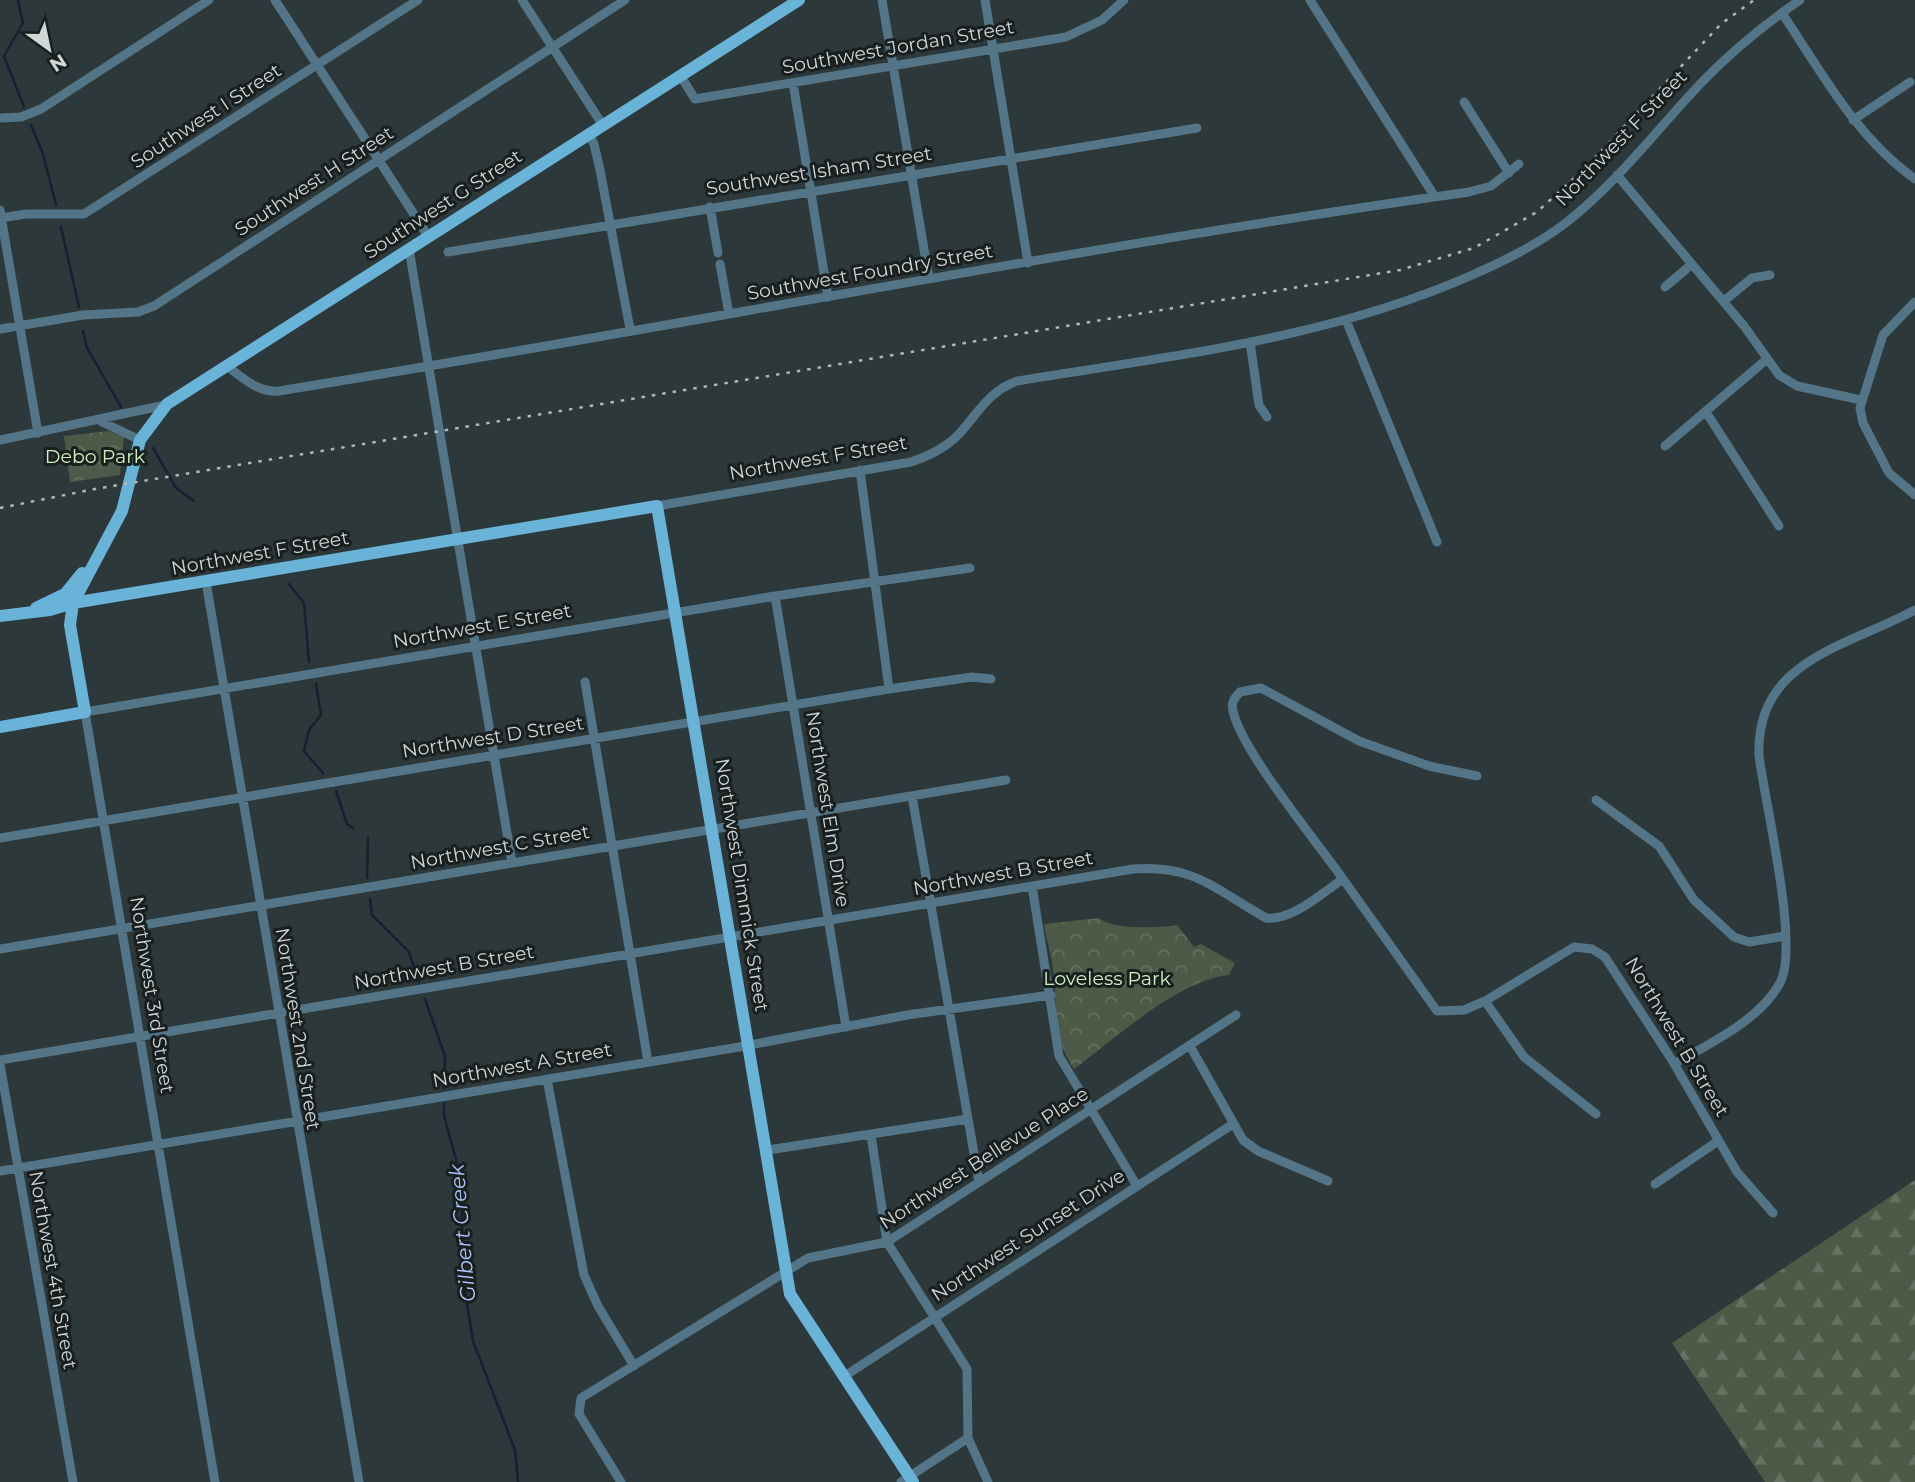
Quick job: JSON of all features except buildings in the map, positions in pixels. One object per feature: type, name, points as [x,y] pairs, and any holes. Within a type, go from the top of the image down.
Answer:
[{"type":"main road","name":"Southwest G Street","points":[[167,404],[799,0]]},
{"type":"main road","name":"Northwest 3rd Street","points":[[85,712],[70,625],[73,603],[116,525],[140,440],[167,404]]},
{"type":"main road","name":"Northwest F Street","points":[[0,616],[55,609],[73,603],[657,506]]},
{"type":"main road","name":"Northwest Dimmick Street","points":[[657,506],[793,1301],[908,1480]]},
{"type":"main road","name":"Northwest 3rd Street","points":[[23,612],[51,602],[70,589],[116,525]]},
{"type":"main road","points":[[90,573],[93,587],[104,599]]},
{"type":"main road","points":[[55,609],[70,625]]},
{"type":"main road","name":"Northwest E Street","points":[[0,727],[85,712]]},
{"type":"street","points":[[0,118],[32,114],[209,0]]},
{"type":"street","points":[[275,0],[428,236]]},
{"type":"street","name":"Southwest I Street","points":[[0,215],[84,214],[418,0]]},
{"type":"street","points":[[523,0],[602,124]]},
{"type":"street","name":"Southwest H Street","points":[[0,329],[83,315],[138,312],[153,306],[625,0]]},
{"type":"street","points":[[882,0],[929,279]]},
{"type":"street","points":[[985,0],[1028,263]]},
{"type":"street","name":"Southwest Jordan Street","points":[[680,75],[695,99],[1066,37],[1102,20],[1124,0]]},
{"type":"street","points":[[1310,0],[1435,197]]},
{"type":"street","name":"Northwest F Street","points":[[657,506],[911,462],[934,453],[960,434],[988,398],[1017,381],[1250,342],[1346,320],[1427,293],[1517,254],[1569,221],[1617,175],[1740,46],[1800,0]]},
{"type":"street","points":[[1782,13],[1872,144],[1915,179]]},
{"type":"street","points":[[1853,120],[1910,82]]},
{"type":"street","points":[[793,83],[828,297]]},
{"type":"street","points":[[1464,102],[1509,173]]},
{"type":"street","name":"Southwest Isham Street","points":[[448,252],[710,206],[1198,128]]},
{"type":"street","points":[[588,133],[594,144],[611,223],[630,329]]},
{"type":"street","name":"Southwest Foundry Street","points":[[227,366],[268,392],[429,368],[630,329],[1483,189],[1519,164]]},
{"type":"street","points":[[1617,175],[1724,301],[1779,375],[1797,386],[1861,400]]},
{"type":"street","points":[[710,206],[718,253]]},
{"type":"street","points":[[0,215],[38,433]]},
{"type":"street","points":[[409,249],[512,863]]},
{"type":"street","points":[[720,264],[729,314]]},
{"type":"street","points":[[1665,287],[1692,264]]},
{"type":"street","points":[[1724,301],[1752,278],[1770,275]]},
{"type":"street","points":[[1915,302],[1883,335],[1861,400],[1863,423],[1877,452],[1889,472],[1915,495]]},
{"type":"street","points":[[1346,320],[1437,542]]},
{"type":"street","points":[[1250,342],[1259,405],[1267,418]]},
{"type":"street","points":[[1665,446],[1767,359]]},
{"type":"street","name":"Southwest G Street","points":[[0,440],[100,421],[167,404]]},
{"type":"street","points":[[1706,412],[1779,526]]},
{"type":"street","points":[[100,421],[140,440]]},
{"type":"street","points":[[860,470],[889,688]]},
{"type":"street","name":"Northwest E Street","points":[[85,712],[775,596],[876,584],[970,568]]},
{"type":"street","name":"Northwest 2nd Street","points":[[206,582],[295,1121],[359,1482]]},
{"type":"street","name":"Northwest Elm Drive","points":[[775,596],[846,1027]]},
{"type":"street","points":[[1674,1064],[1763,1005],[1784,974],[1787,959],[1759,756],[1765,709],[1777,687],[1795,669],[1915,610]]},
{"type":"street","name":"Northwest D Street","points":[[0,838],[889,688],[972,677],[991,679]]},
{"type":"street","points":[[585,682],[648,1062]]},
{"type":"street","points":[[1343,879],[1246,741],[1232,704],[1240,692],[1261,688],[1359,741],[1429,766],[1477,776]]},
{"type":"street","name":"Northwest 3rd Street","points":[[85,712],[215,1482]]},
{"type":"street","name":"Northwest C Street","points":[[0,949],[1006,780]]},
{"type":"street","points":[[912,796],[979,1182]]},
{"type":"street","points":[[1596,800],[1659,846],[1694,900],[1734,937],[1758,942],[1784,936]]},
{"type":"street","name":"Northwest B Street","points":[[0,1062],[140,1035],[1133,869],[1170,869],[1193,875],[1258,914],[1274,919],[1299,908],[1343,879],[1437,1011],[1453,1012],[1485,1001],[1567,950],[1592,948],[1611,963],[1737,1172],[1773,1213]]},
{"type":"street","points":[[1032,886],[1059,1056],[1137,1186]]},
{"type":"street","name":"Northwest A Street","points":[[0,1171],[749,1045],[907,1015],[949,1012],[1051,995]]},
{"type":"street","points":[[1485,1001],[1524,1057],[1596,1114]]},
{"type":"street","name":"Northwest Bellevue Place","points":[[621,1482],[582,1421],[578,1409],[581,1398],[808,1258],[887,1242],[1236,1015]]},
{"type":"street","points":[[1190,1046],[1233,1124],[1251,1146],[1328,1181]]},
{"type":"street","name":"Northwest 4th Street","points":[[0,1062],[73,1482]]},
{"type":"street","points":[[547,1079],[584,1275],[598,1306],[634,1366]]},
{"type":"street","points":[[768,1150],[968,1119]]},
{"type":"street","name":"Northwest Sunset Drive","points":[[843,1377],[1233,1124]]},
{"type":"street","points":[[871,1135],[887,1242],[969,1373],[966,1413],[968,1438],[988,1482]]},
{"type":"street","points":[[1655,1184],[1718,1141]]},
{"type":"street","points":[[908,1480],[968,1438]]},
{"type":"green space","name":"Debo Park","points":[[109,431],[124,437],[120,475],[70,482],[64,436]]},
{"type":"green space","name":"Loveless Park","points":[[1099,918],[1114,925],[1125,926],[1177,925],[1194,947],[1201,944],[1235,963],[1229,975],[1209,979],[1168,999],[1074,1069],[1059,1036],[1053,972],[1044,924]]},
{"type":"green space","points":[[1915,1180],[1915,1482],[1765,1482],[1672,1343]]},
{"type":"waterway","name":"Gilbert Creek","points":[[18,1],[23,23],[4,56],[24,107]]},
{"type":"waterway","name":"Gilbert Creek","points":[[31,125],[43,154],[56,205]]},
{"type":"waterway","name":"Gilbert Creek","points":[[61,227],[79,307]]},
{"type":"waterway","name":"Gilbert Creek","points":[[83,331],[87,348],[121,407]]},
{"type":"waterway","name":"Gilbert Creek","points":[[153,448],[176,488],[194,501]]},
{"type":"waterway","name":"Gilbert Creek","points":[[289,584],[304,603],[309,662]]},
{"type":"waterway","name":"Gilbert Creek","points":[[316,684],[321,715],[309,730],[304,751],[323,773]]},
{"type":"waterway","name":"Gilbert Creek","points":[[336,791],[347,824],[353,828]]},
{"type":"waterway","name":"Gilbert Creek","points":[[367,878],[368,838]]},
{"type":"waterway","name":"Gilbert Creek","points":[[370,899],[372,915],[409,952],[419,982]]},
{"type":"waterway","name":"Gilbert Creek","points":[[425,999],[445,1056],[444,1088]]},
{"type":"waterway","name":"Gilbert Creek","points":[[444,1104],[444,1116],[462,1181],[462,1273],[473,1341],[515,1450],[518,1482]]},
{"type":"railway","points":[[0,508],[95,489],[1400,270],[1474,248],[1537,212],[1584,169],[1721,24],[1754,0]]}]
